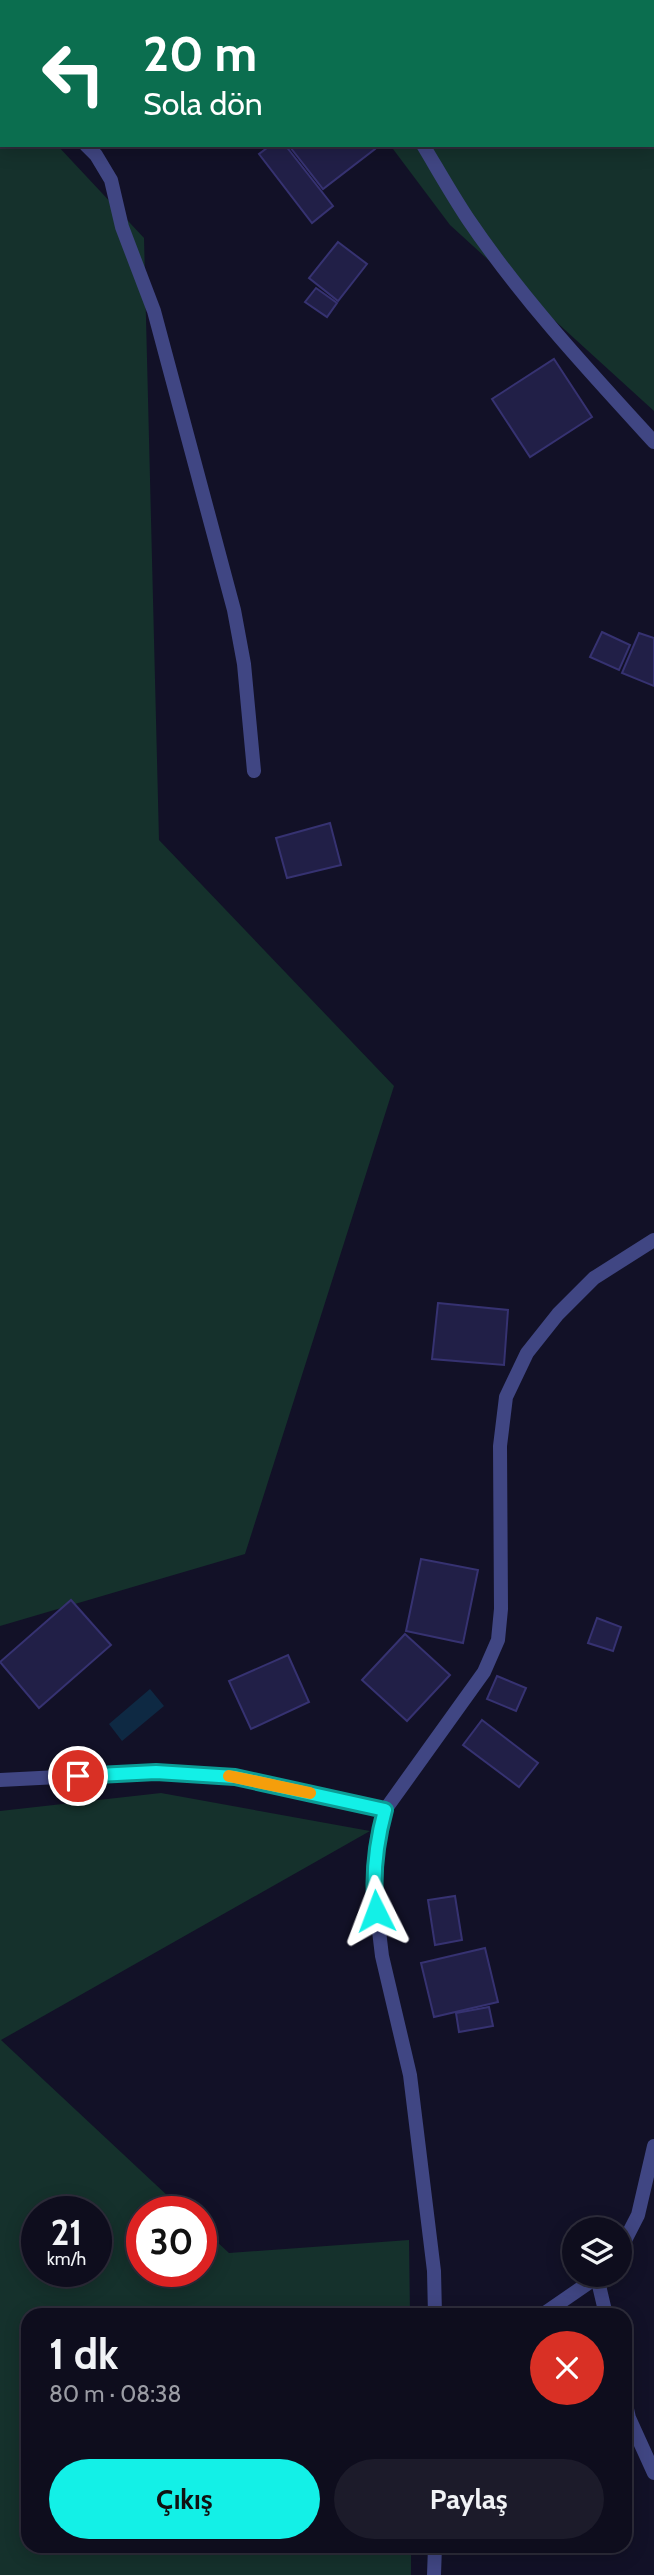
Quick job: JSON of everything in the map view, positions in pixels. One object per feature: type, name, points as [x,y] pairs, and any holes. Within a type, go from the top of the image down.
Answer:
[{"type":"street","points":[[88,147],[111,180],[122,227],[154,311],[234,610],[244,664],[254,771]]},
{"type":"street","points":[[424,147],[468,220],[530,300],[582,364],[654,442]]},
{"type":"street","points":[[435,2308],[434,2271],[410,2075],[382,1956],[374,1889],[377,1838],[385,1810],[484,1672],[498,1640],[501,1609],[500,1446],[506,1397],[527,1353],[558,1314],[594,1278],[654,1240]]},
{"type":"street","points":[[0,1780],[156,1772],[235,1777],[385,1810]]},
{"type":"street","points":[[632,2227],[638,2215],[654,2146]]},
{"type":"street","points":[[552,2308],[582,2287]]},
{"type":"street","points":[[600,2287],[605,2308]]},
{"type":"street","points":[[632,2425],[654,2473]]},
{"type":"street","points":[[434,2575],[435,2553]]},
{"type":"green space","points":[[0,147],[59,147],[144,238],[159,840],[394,1086],[245,1554],[0,1626]]},
{"type":"green space","points":[[392,147],[654,147],[654,411],[450,225]]},
{"type":"green space","points":[[161,1793],[370,1831],[1,2040],[168,2196],[126,2196],[126,2287],[217,2287],[217,2242],[229,2253],[409,2240],[410,2308],[21,2308],[21,2553],[411,2553],[411,2575],[0,2575],[0,1811]]},
{"type":"water","points":[[150,1689],[164,1706],[122,1741],[109,1724]]},
{"type":"building","points":[[268,147],[287,147],[333,206],[312,223],[259,154]]},
{"type":"building","points":[[290,147],[374,147],[375,149],[323,189]]},
{"type":"building","points":[[338,242],[367,264],[338,301],[309,278]]},
{"type":"building","points":[[316,288],[337,303],[327,317],[305,302]]},
{"type":"building","points":[[554,359],[592,417],[530,457],[492,399]]},
{"type":"building","points":[[602,632],[630,645],[619,670],[590,657]]},
{"type":"building","points":[[639,633],[654,638],[654,686],[622,673]]},
{"type":"building","points":[[330,823],[341,865],[287,878],[276,838]]},
{"type":"building","points":[[438,1303],[508,1310],[504,1365],[432,1359]]},
{"type":"building","points":[[421,1559],[478,1570],[463,1643],[406,1631]]},
{"type":"building","points":[[71,1600],[111,1645],[39,1708],[0,1662]]},
{"type":"building","points":[[597,1618],[621,1627],[613,1651],[588,1643]]},
{"type":"building","points":[[405,1634],[450,1675],[407,1721],[362,1680]]},
{"type":"building","points":[[288,1655],[309,1702],[251,1729],[229,1681]]},
{"type":"building","points":[[497,1676],[526,1688],[516,1711],[487,1699]]},
{"type":"building","points":[[482,1720],[538,1763],[519,1787],[463,1745]]},
{"type":"building","points":[[455,1896],[462,1940],[435,1945],[428,1900]]},
{"type":"building","points":[[485,1948],[498,2002],[434,2017],[421,1963]]},
{"type":"building","points":[[489,2007],[493,2026],[459,2032],[456,2013]]},
{"type":"slow traffic","points":[[229,1776],[310,1793]]},
{"type":"route","points":[[78,1776],[156,1772],[235,1777],[385,1810],[377,1838],[374,1889],[376,1911]]}]
